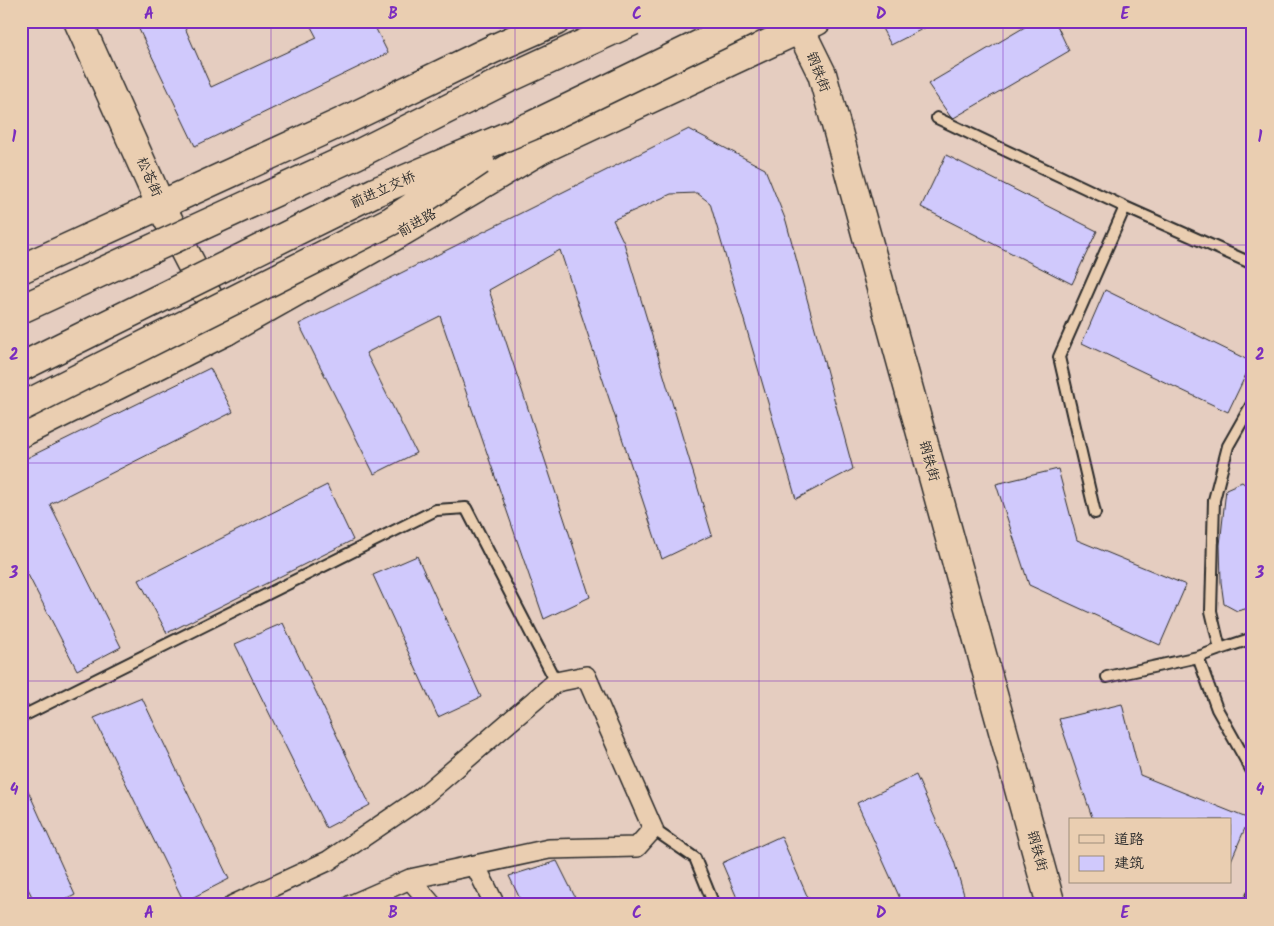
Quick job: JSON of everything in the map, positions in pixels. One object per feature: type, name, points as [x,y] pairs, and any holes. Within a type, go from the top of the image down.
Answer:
[{"type":"main road","name":"松苍街","points":[[78,21],[161,206],[226,331]]},
{"type":"main road","points":[[21,269],[161,206],[556,21]]},
{"type":"main road","points":[[21,309],[356,155],[507,79],[633,21]]},
{"type":"main road","name":"前进立交桥","points":[[21,367],[375,192],[531,126],[748,21]]},
{"type":"main road","name":"前进路","points":[[21,433],[226,331],[398,234],[542,149],[804,24]]},
{"type":"main road","name":"钢铁街","points":[[804,24],[825,84],[1052,905]]},
{"type":"main road","points":[[21,407],[391,221],[531,126]]},
{"type":"street","points":[[233,905],[328,861],[422,797],[556,682],[586,676],[653,829],[637,847],[549,849],[410,879],[351,905]]},
{"type":"street","points":[[475,865],[495,905]]},
{"type":"street","points":[[410,879],[432,905]]},
{"type":"lane","points":[[937,118],[1125,207],[1253,264]]},
{"type":"lane","points":[[1095,513],[1059,357],[1125,207]]},
{"type":"lane","points":[[1220,649],[1211,611],[1214,500],[1228,446],[1253,402]]},
{"type":"lane","points":[[21,717],[436,510],[466,508],[556,682]]},
{"type":"lane","points":[[1107,678],[1198,657],[1253,638]]},
{"type":"lane","points":[[1198,657],[1217,709],[1253,773]]},
{"type":"lane","points":[[653,829],[695,858],[714,905]]},
{"type":"lane","points":[[1248,905],[1253,895]]},
{"type":"building","points":[[135,21],[182,21],[211,87],[317,38],[308,21],[372,21],[388,53],[195,146]]},
{"type":"building","points":[[878,21],[938,21],[891,45]]},
{"type":"building","points":[[1035,21],[1055,21],[1069,51],[952,119],[928,84]]},
{"type":"building","points":[[689,129],[765,169],[786,221],[853,469],[796,499],[710,203],[697,193],[671,194],[613,220],[624,243],[712,535],[662,559],[560,250],[489,290],[590,597],[544,619],[440,316],[366,353],[416,453],[374,474],[299,324]]},
{"type":"building","points":[[946,155],[1097,231],[1072,284],[921,207]]},
{"type":"building","points":[[1105,290],[1252,362],[1228,412],[1082,343]]},
{"type":"building","points":[[210,368],[233,412],[50,504],[121,647],[77,670],[21,561],[21,461]]},
{"type":"building","points":[[1058,469],[1077,540],[1186,585],[1160,645],[1029,585],[996,484]]},
{"type":"building","points":[[1242,482],[1253,491],[1253,607],[1237,611],[1224,604],[1221,582],[1220,545],[1226,489]]},
{"type":"building","points":[[327,485],[353,540],[167,633],[139,580]]},
{"type":"building","points":[[417,556],[481,697],[438,717],[373,575]]},
{"type":"building","points":[[283,623],[370,805],[326,828],[235,644]]},
{"type":"building","points":[[142,698],[229,879],[184,902],[94,718]]},
{"type":"building","points":[[1122,704],[1140,775],[1249,819],[1232,858],[1232,818],[1092,818],[1059,719]]},
{"type":"building","points":[[21,775],[75,895],[55,905],[36,905],[21,874]]},
{"type":"building","points":[[916,775],[954,861],[967,905],[903,905],[857,803]]},
{"type":"building","points":[[781,836],[811,905],[740,905],[722,863]]},
{"type":"building","points":[[557,861],[579,905],[523,905],[509,876]]}]
